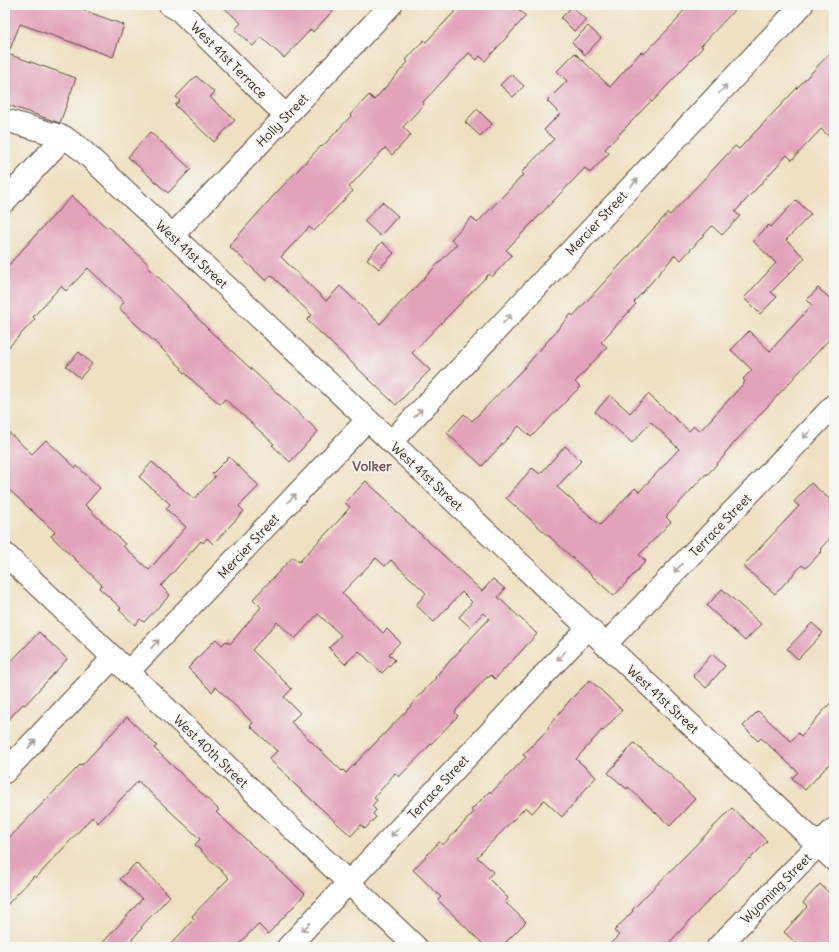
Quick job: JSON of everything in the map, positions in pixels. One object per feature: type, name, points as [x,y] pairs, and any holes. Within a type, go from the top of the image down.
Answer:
[{"type":"street","name":"West 41st Terrace","points":[[170,5],[180,11],[286,116]]},
{"type":"street","name":"Holly Street","points":[[172,236],[392,5]]},
{"type":"street","name":"Mercier Street","points":[[391,442],[802,5]]},
{"type":"street","name":"West 41st Street","points":[[5,120],[64,137],[82,150],[834,860]]},
{"type":"street","points":[[5,201],[64,137]]},
{"type":"street","name":"Terrace Street","points":[[605,644],[834,406]]},
{"type":"street","name":"Mercier Street","points":[[5,772],[121,665],[367,420]]},
{"type":"street","name":"West 40th Street","points":[[5,554],[416,947]]},
{"type":"street","name":"Terrace Street","points":[[288,947],[588,628]]},
{"type":"street","name":"Wyoming Street","points":[[718,947],[834,828]]},
{"type":"building","points":[[5,5],[69,5],[124,25],[113,57],[20,24],[8,54],[76,78],[60,123],[5,104]]},
{"type":"building","points":[[221,5],[338,5],[313,32],[311,29],[284,58],[261,37],[253,46],[235,30],[241,23]]},
{"type":"building","points":[[461,5],[513,5],[526,16],[485,61],[480,56],[477,60],[469,53],[423,102],[424,104],[403,127],[411,135],[392,155],[385,148],[349,187],[353,191],[314,231],[309,227],[281,257],[326,301],[340,286],[380,324],[457,244],[451,239],[472,217],[477,223],[523,175],[521,173],[554,139],[544,130],[560,114],[547,101],[567,81],[557,71],[575,53],[610,87],[641,52],[644,54],[679,18],[678,17],[689,5],[739,5],[701,46],[703,47],[652,102],[651,101],[605,149],[609,153],[590,173],[585,168],[506,250],[512,255],[492,277],[489,274],[412,353],[430,370],[396,405],[307,320],[312,315],[271,275],[266,281],[229,246],[275,194],[321,146],[322,147],[369,95],[374,100],[408,62],[406,60],[424,40],[426,42]]},
{"type":"building","points":[[572,7],[586,20],[574,31],[561,18]]},
{"type":"building","points":[[588,26],[601,38],[585,55],[572,42]]},
{"type":"building","points":[[834,49],[834,141],[821,129],[792,160],[787,155],[735,212],[740,216],[722,235],[712,226],[681,260],[675,255],[634,302],[636,304],[601,342],[607,347],[575,382],[580,387],[531,437],[519,426],[482,466],[447,433],[464,414],[472,421],[525,367],[571,314],[573,316],[668,213],[670,215],[735,146],[739,149]]},
{"type":"building","points":[[511,74],[524,86],[513,97],[500,85]]},
{"type":"building","points":[[196,76],[215,93],[210,97],[235,120],[214,142],[175,105],[180,101],[176,97]]},
{"type":"building","points":[[477,109],[492,124],[480,136],[465,122]]},
{"type":"building","points":[[150,132],[191,169],[168,193],[128,157]]},
{"type":"building","points":[[72,196],[126,243],[149,265],[147,266],[188,306],[187,307],[208,329],[318,431],[290,462],[272,445],[274,444],[225,399],[220,404],[193,381],[181,369],[182,368],[119,308],[124,302],[88,268],[66,291],[61,286],[33,317],[35,319],[5,351],[5,269]]},
{"type":"building","points":[[796,200],[811,214],[786,240],[805,258],[771,292],[777,297],[760,314],[744,298],[776,263],[753,241],[769,225],[771,227]]},
{"type":"building","points":[[382,202],[398,216],[380,236],[364,221]]},
{"type":"building","points":[[382,242],[394,253],[379,269],[367,259]]},
{"type":"building","points":[[818,288],[834,302],[834,334],[724,454],[725,455],[707,475],[706,474],[666,517],[671,522],[639,555],[646,561],[614,596],[506,498],[532,468],[540,474],[565,446],[581,461],[557,487],[600,525],[635,488],[639,492],[679,449],[651,422],[632,443],[611,424],[610,426],[595,412],[610,395],[630,413],[648,394],[689,431],[694,426],[700,431],[745,382],[743,379],[752,370],[731,350],[749,331],[770,351],[812,305],[807,300]]},
{"type":"building","points":[[79,352],[92,364],[80,378],[66,366]]},
{"type":"building","points":[[5,429],[32,454],[46,440],[100,488],[85,505],[125,544],[123,546],[149,570],[186,527],[166,509],[170,504],[139,477],[152,462],[194,499],[215,477],[212,474],[229,457],[259,486],[239,506],[244,511],[213,544],[207,538],[203,543],[201,541],[161,586],[170,595],[144,622],[140,619],[135,625],[119,610],[121,608],[99,588],[102,585],[51,536],[55,532],[5,486]]},
{"type":"building","points":[[366,481],[391,504],[390,506],[482,591],[493,579],[505,589],[498,597],[537,634],[495,679],[491,675],[488,678],[487,677],[457,709],[455,713],[458,716],[399,777],[395,773],[374,798],[377,800],[372,806],[376,810],[373,814],[376,817],[365,829],[361,825],[351,836],[269,759],[277,751],[250,726],[253,723],[216,687],[212,692],[188,668],[216,639],[222,645],[226,641],[230,644],[261,607],[253,599],[293,557],[299,562],[350,507],[345,503]],"holes":[[[376,558],[385,566],[391,560],[426,593],[416,605],[434,622],[462,592],[472,602],[459,617],[470,627],[483,613],[489,619],[435,677],[436,678],[412,703],[413,704],[346,773],[343,770],[342,771],[291,722],[300,713],[284,697],[292,689],[252,650],[277,622],[295,639],[318,614],[341,635],[329,648],[345,664],[359,651],[382,673],[395,660],[389,654],[400,642],[387,629],[383,633],[342,593]]]},
{"type":"building","points":[[811,483],[834,503],[834,534],[820,549],[822,551],[806,568],[802,565],[775,594],[743,566],[799,506],[794,502]]},
{"type":"building","points":[[722,589],[761,624],[745,641],[707,606]]},
{"type":"building","points":[[812,623],[823,633],[798,659],[787,649]]},
{"type":"building","points":[[39,632],[67,659],[25,705],[23,704],[5,723],[5,668]]},
{"type":"building","points":[[712,654],[725,666],[706,688],[693,676]]},
{"type":"building","points":[[590,680],[622,710],[576,759],[596,777],[562,817],[544,800],[532,813],[526,807],[477,857],[493,872],[488,878],[508,898],[505,902],[526,922],[501,947],[486,947],[438,900],[441,897],[413,870],[439,842],[443,845],[473,813],[471,810],[490,791],[491,793],[526,757],[523,755],[549,728],[548,727],[570,700]]},
{"type":"building","points":[[834,699],[834,759],[805,790],[792,778],[798,772],[761,738],[758,741],[743,726],[758,711],[791,741],[798,733],[801,736]]},
{"type":"building","points":[[127,717],[157,746],[154,748],[219,810],[216,812],[305,894],[268,934],[258,924],[236,947],[168,947],[194,919],[192,916],[229,878],[195,845],[200,839],[138,781],[98,823],[92,817],[36,878],[34,876],[5,907],[5,842],[81,764],[82,765]]},
{"type":"building","points":[[634,743],[674,778],[695,799],[670,826],[628,787],[627,789],[608,773]]},
{"type":"building","points":[[732,808],[767,841],[665,947],[607,947],[619,935],[614,931],[633,911],[632,910]]},
{"type":"building","points":[[136,863],[170,896],[141,927],[142,928],[125,947],[99,947],[142,899],[120,879]]},
{"type":"building","points":[[820,884],[834,898],[834,938],[826,947],[800,947],[784,932],[807,907],[803,903]]},
{"type":"district","name":"Volker","points":[[372,466]]}]
